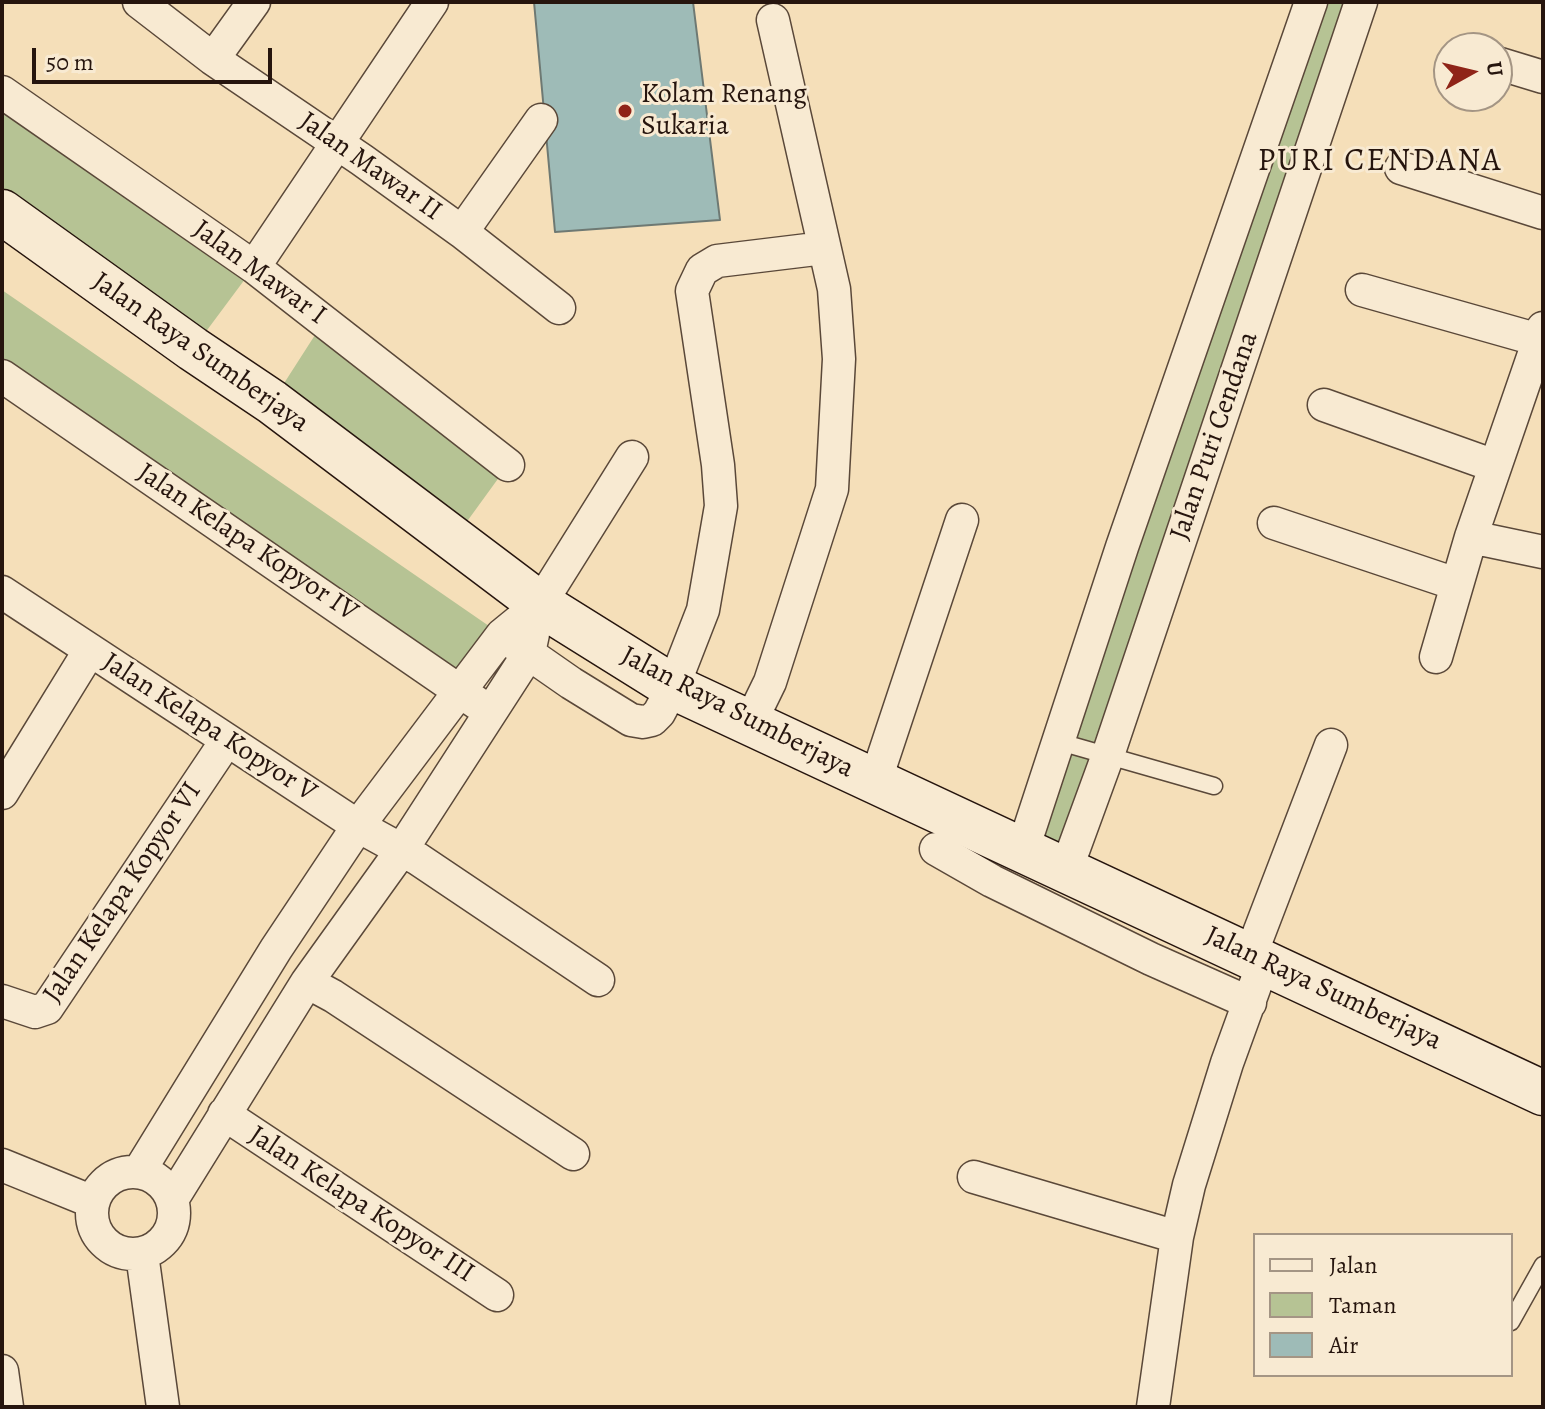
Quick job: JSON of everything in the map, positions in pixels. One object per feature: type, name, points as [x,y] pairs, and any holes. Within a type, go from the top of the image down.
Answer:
[{"type":"street","name":"Jalan Mawar II","points":[[139,2],[213,59],[462,232],[559,308]]},
{"type":"street","points":[[213,59],[254,2]]},
{"type":"street","points":[[254,267],[432,2]]},
{"type":"street","name":"Jalan Puri Cendana","points":[[1023,849],[1122,547],[1242,209],[1311,2]]},
{"type":"street","name":"Jalan Puri Cendana","points":[[1066,870],[1108,755],[1361,2]]},
{"type":"street","points":[[750,723],[770,682],[832,489],[839,359],[834,289],[773,20]]},
{"type":"street","points":[[1513,68],[1543,77]]},
{"type":"street","name":"Jalan Mawar I","points":[[2,92],[254,267],[508,465]]},
{"type":"street","points":[[462,232],[541,120]]},
{"type":"street","points":[[1401,168],[1543,213]]},
{"type":"street","points":[[1242,209],[1286,225]]},
{"type":"street","name":"Jalan Raya Sumberjaya","points":[[2,212],[272,402],[540,604],[673,687],[1543,1093]]},
{"type":"street","points":[[502,635],[631,720],[652,720],[659,713],[673,687],[703,610],[721,506],[718,465],[692,291],[702,270],[717,261],[824,248]]},
{"type":"street","points":[[1362,290],[1541,334],[1471,537],[1436,657]]},
{"type":"street","name":"Jalan Kelapa Kopyor IV","points":[[2,376],[461,690],[490,713]]},
{"type":"street","points":[[1324,405],[1495,466]]},
{"type":"street","points":[[140,1170],[276,949],[358,826],[502,635],[540,604],[632,457]]},
{"type":"street","points":[[875,782],[962,520]]},
{"type":"street","points":[[1274,523],[1456,584]]},
{"type":"street","points":[[1471,537],[1543,552]]},
{"type":"street","points":[[1122,547],[1172,564]]},
{"type":"street","name":"Jalan Kelapa Kopyor V","points":[[2,592],[598,980]]},
{"type":"street","points":[[173,1198],[307,982],[410,855],[490,713],[529,653],[540,604]]},
{"type":"street","points":[[2,793],[90,650]]},
{"type":"street","name":"Jalan Kelapa Kopyor VI","points":[[2,1001],[35,1012],[47,1008],[227,740]]},
{"type":"street","points":[[1153,1407],[1177,1237],[1189,1185],[1250,1003],[1257,958],[1331,745]]},
{"type":"street","points":[[936,849],[992,881],[1124,946],[1250,1003]]},
{"type":"street","points":[[307,982],[573,1154]]},
{"type":"street","name":"Jalan Kelapa Kopyor III","points":[[224,1114],[497,1295]]},
{"type":"street","points":[[2,1165],[93,1202]]},
{"type":"street","points":[[140,1170],[160,1180],[173,1198],[174,1222],[163,1242],[142,1254],[128,1254],[115,1250],[95,1230],[93,1202],[100,1187],[110,1177],[140,1170]]},
{"type":"street","points":[[974,1177],[1177,1237]]},
{"type":"street","points":[[142,1254],[163,1407]]},
{"type":"street","points":[[2,1371],[7,1407]]},
{"type":"lane","points":[[1060,742],[1214,786]]},
{"type":"lane","points":[[1513,1318],[1543,1265]]},
{"type":"green space","points":[[1311,2],[1361,2],[1066,870],[1023,849]]},
{"type":"green space","points":[[2,92],[254,267],[193,349],[2,212]]},
{"type":"green space","points":[[2,290],[502,635],[461,690],[2,376]]},
{"type":"green space","points":[[324,321],[508,465],[455,538],[272,402]]},
{"type":"water","name":"Kolam Renang Sukaria","points":[[534,2],[693,2],[720,220],[555,232]]},
{"type":"place","name":"Kolam Renang Sukaria","points":[[625,111]]},
{"type":"district","name":"PURI CENDANA","points":[[1380,162]]}]
